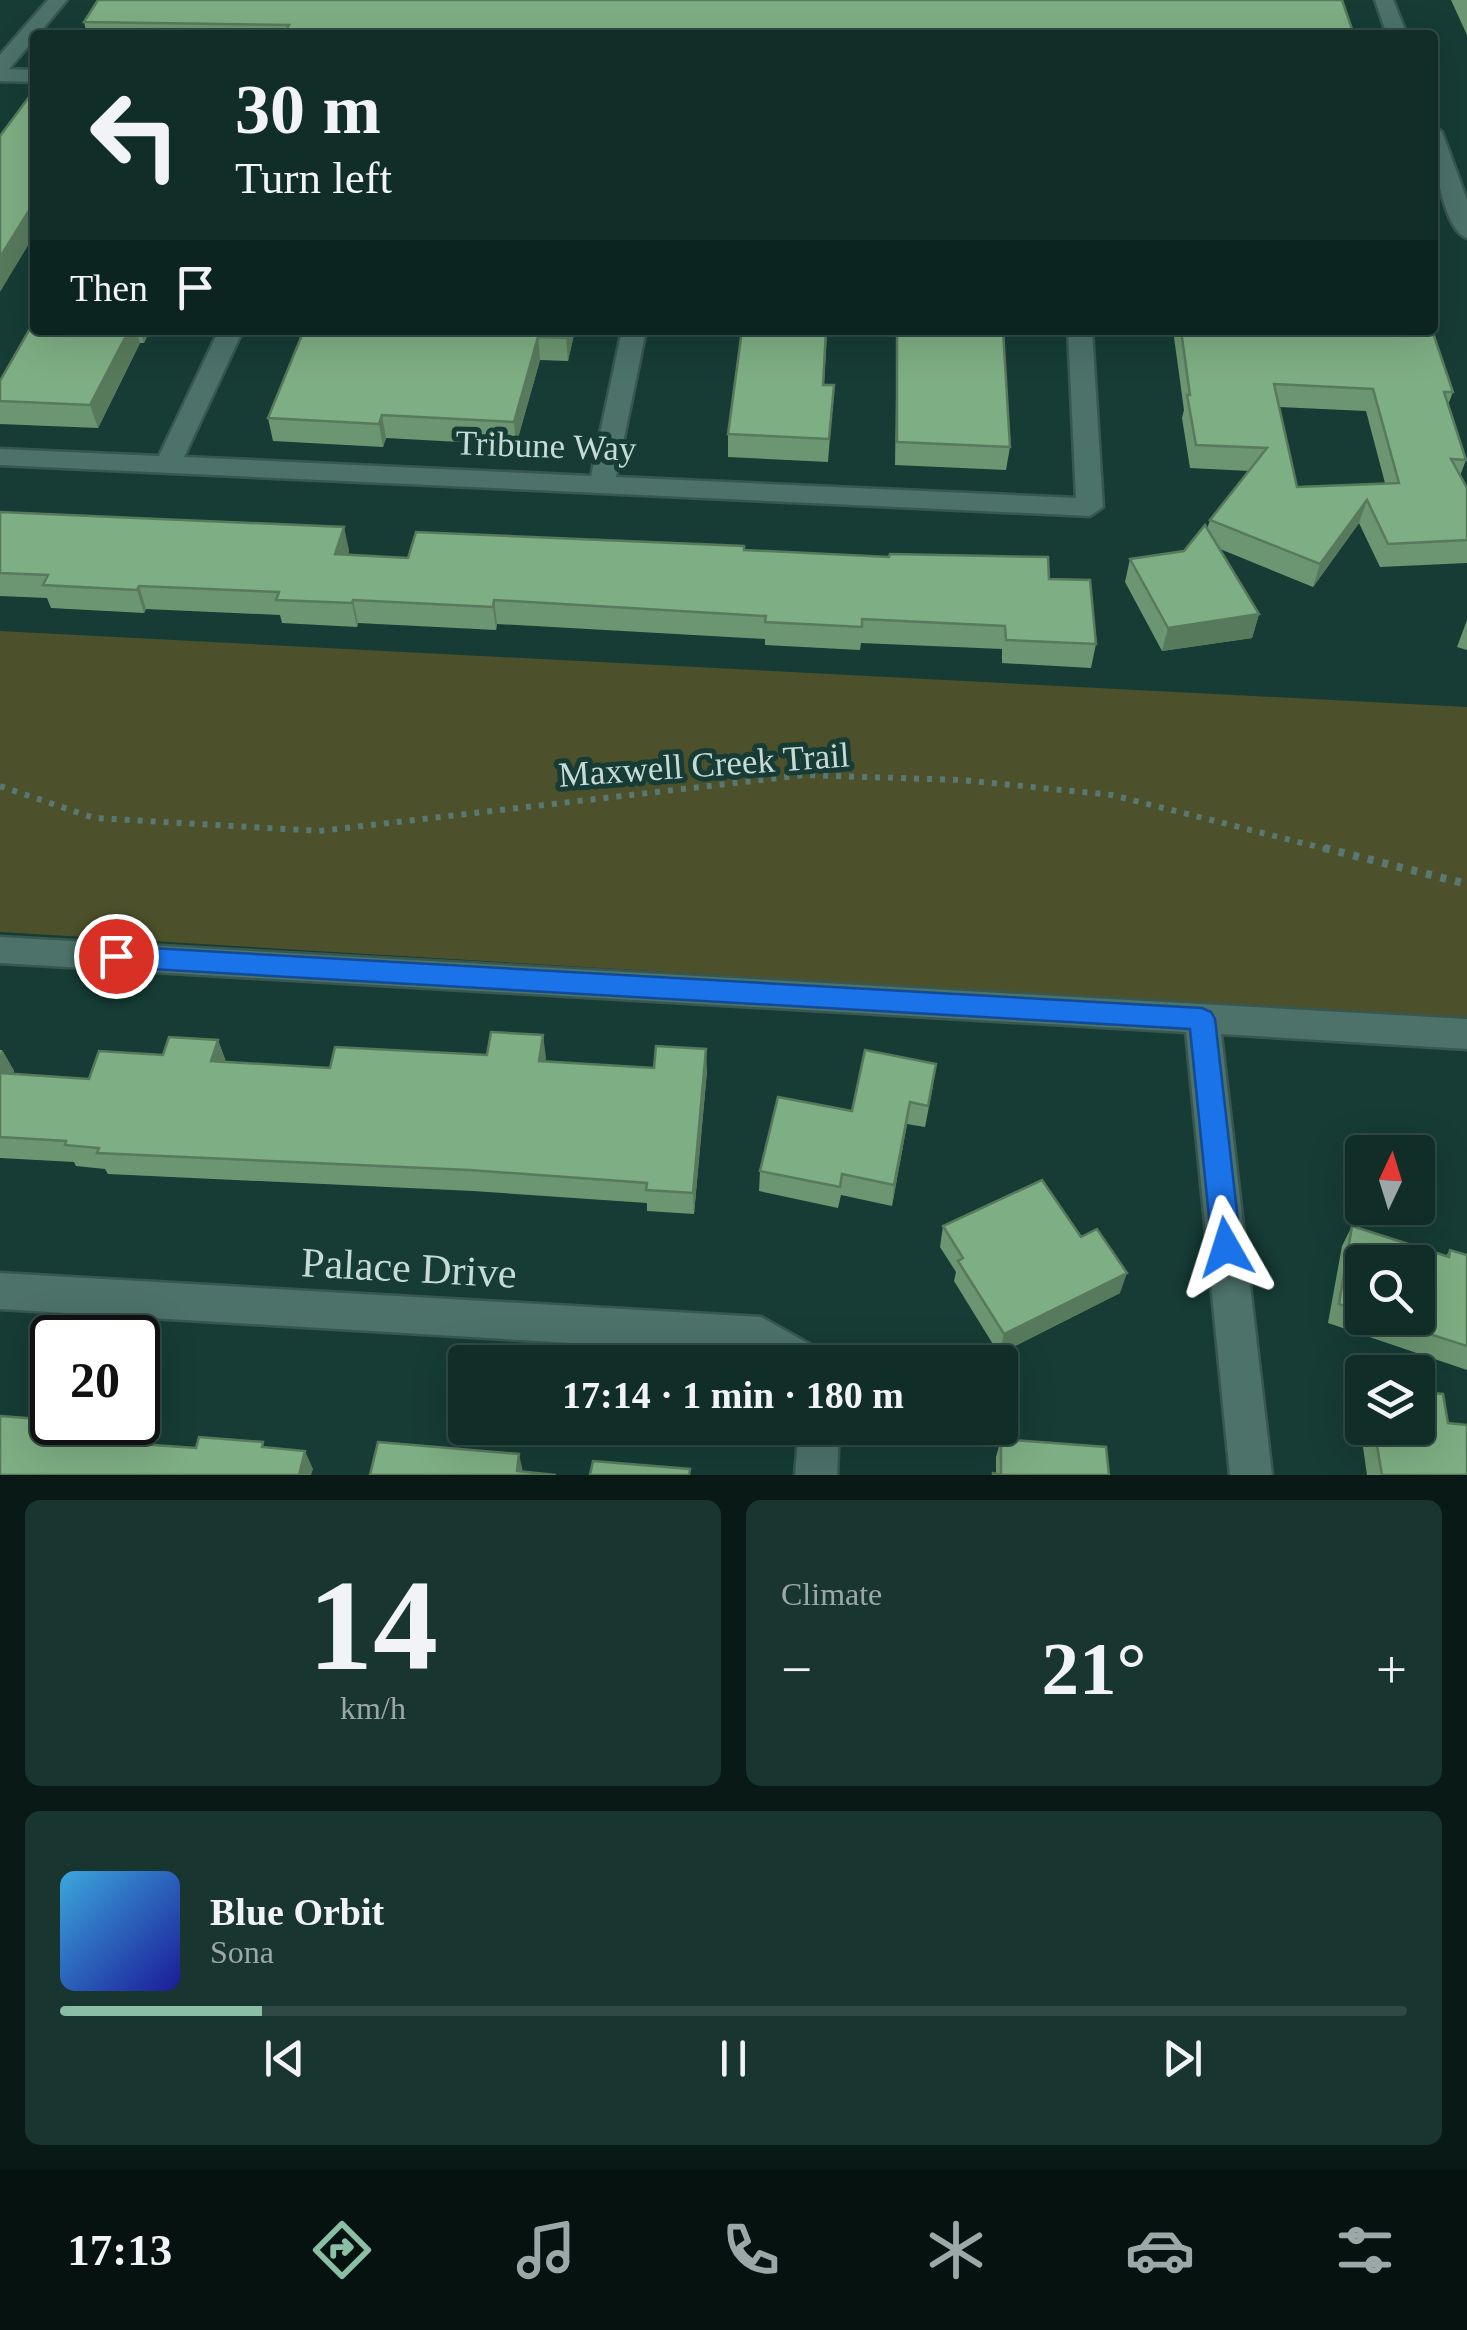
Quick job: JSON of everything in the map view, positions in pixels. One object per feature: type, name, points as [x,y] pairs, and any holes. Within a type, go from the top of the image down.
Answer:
[{"type":"street","points":[[32,30],[58,0]]},
{"type":"street","points":[[1384,0],[1395,30]]},
{"type":"street","points":[[0,68],[30,33]]},
{"type":"street","points":[[0,75],[30,76]]},
{"type":"street","points":[[1438,149],[1467,231]]},
{"type":"street","points":[[168,465],[229,335]]},
{"type":"street","points":[[602,483],[633,335]]},
{"type":"street","name":"Tribune Way","points":[[0,457],[1090,507],[1080,335]]},
{"type":"street","points":[[0,950],[1467,1034]]},
{"type":"street","points":[[1202,1019],[1251,1475]]},
{"type":"street","name":"Palace Drive","points":[[0,1291],[761,1336],[776,1345]]},
{"type":"street","points":[[816,1475],[818,1445]]},
{"type":"path","name":"Maxwell Creek Trail","points":[[0,786],[94,818],[320,832],[493,808],[804,775],[962,780],[1112,794],[1467,884]]},
{"type":"green space","points":[[0,631],[1467,707],[1467,1020],[0,932]]},
{"type":"building","points":[[98,0],[1342,0],[1352,30],[315,30],[287,29],[289,25],[84,22]]},
{"type":"building","points":[[30,96],[30,209],[0,257],[0,136]]},
{"type":"building","points":[[30,329],[30,335],[126,335],[90,405],[0,401],[0,381]]},
{"type":"building","points":[[302,335],[567,335],[538,337],[514,422],[382,415],[379,424],[268,418]]},
{"type":"building","points":[[741,335],[826,335],[823,385],[834,385],[829,439],[728,434]]},
{"type":"building","points":[[897,335],[1003,335],[1010,447],[897,442]]},
{"type":"building","points":[[1182,335],[1434,335],[1453,392],[1444,392],[1466,460],[1451,459],[1467,488],[1467,540],[1388,544],[1367,500],[1320,564],[1210,520],[1267,448],[1196,445]],"holes":[[[1274,384],[1373,389],[1399,483],[1297,487]]]},
{"type":"building","points":[[0,512],[344,527],[335,554],[408,558],[416,532],[744,546],[744,550],[889,557],[1048,557],[1049,579],[1090,580],[1096,644],[1006,640],[1005,626],[862,619],[862,627],[765,622],[766,616],[494,600],[493,607],[353,600],[352,603],[276,600],[279,592],[43,585],[48,575],[0,573]]},
{"type":"building","points":[[1205,525],[1259,614],[1168,628],[1130,559],[1184,551]]},
{"type":"building","points":[[491,1032],[543,1035],[539,1061],[654,1068],[656,1046],[706,1049],[693,1193],[646,1190],[647,1183],[469,1170],[97,1153],[99,1148],[65,1145],[66,1141],[0,1137],[0,1073],[89,1079],[99,1051],[163,1055],[169,1037],[218,1040],[211,1061],[330,1068],[335,1047],[487,1055]]},
{"type":"building","points":[[865,1050],[936,1064],[928,1106],[910,1102],[894,1185],[842,1174],[840,1187],[760,1171],[778,1097],[852,1111]]},
{"type":"building","points":[[1042,1180],[1081,1237],[1097,1229],[1127,1273],[1004,1334],[958,1261],[963,1258],[943,1226]]},
{"type":"building","points":[[1352,1226],[1411,1245],[1349,1245]]},
{"type":"building","points":[[1450,1250],[1467,1255],[1467,1346],[1433,1335],[1435,1253],[1449,1257]]},
{"type":"building","points":[[1345,1268],[1345,1306],[1339,1304]]},
{"type":"building","points":[[1435,1393],[1443,1394],[1448,1423],[1467,1425],[1467,1475],[1382,1475],[1377,1445],[1435,1445]]},
{"type":"building","points":[[0,1416],[30,1418],[30,1445],[196,1448],[199,1437],[263,1442],[262,1447],[305,1451],[299,1475],[0,1475]]},
{"type":"building","points":[[1018,1440],[1106,1447],[1109,1475],[1001,1475],[1001,1445],[1018,1445]]},
{"type":"building","points":[[378,1442],[519,1454],[517,1471],[556,1475],[370,1475]]},
{"type":"building","points":[[593,1461],[690,1469],[689,1475],[590,1475]]},
{"type":"route","points":[[116,956],[1202,1019],[1226,1247]]}]
